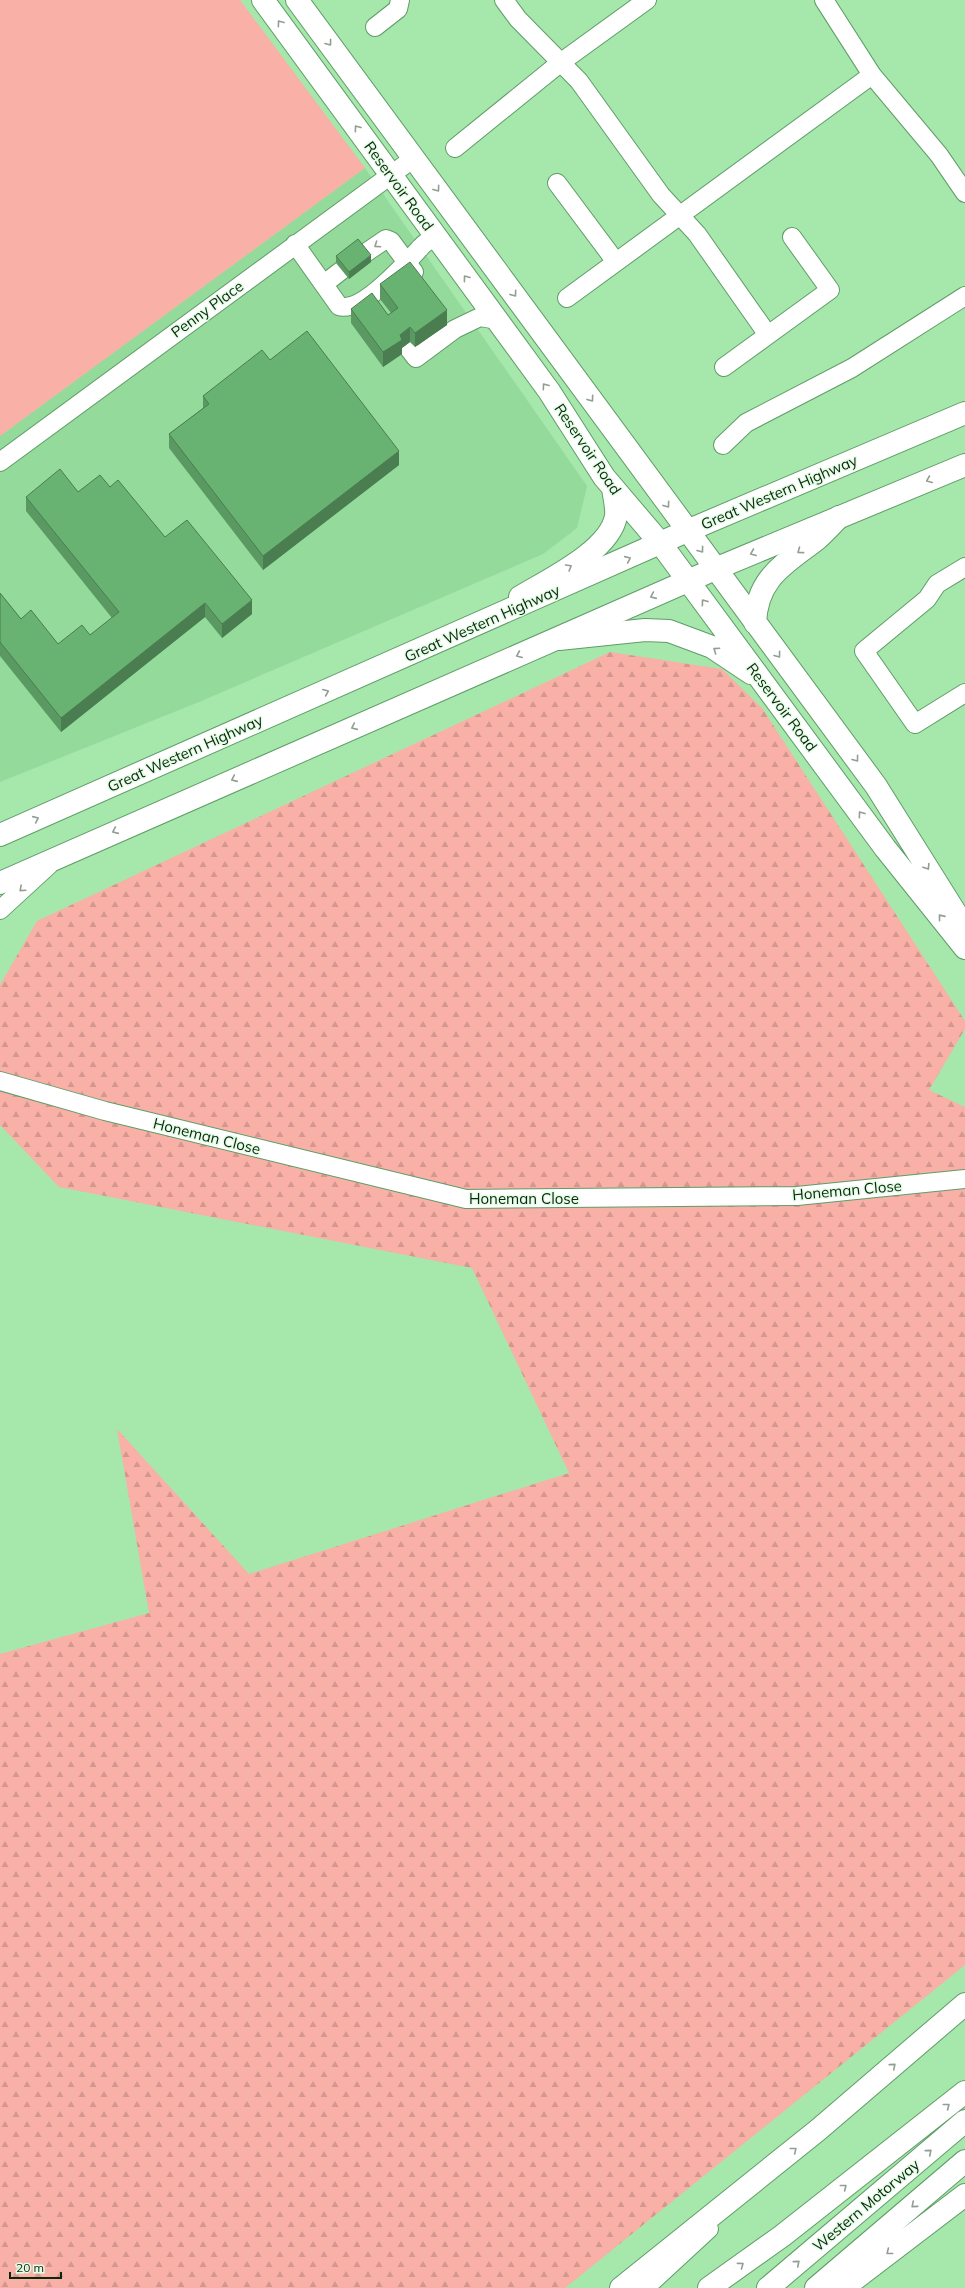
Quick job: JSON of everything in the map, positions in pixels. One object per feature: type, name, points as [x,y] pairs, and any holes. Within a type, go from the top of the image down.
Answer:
[{"type":"main road","name":"Reservoir Road","points":[[263,0],[549,391],[613,488],[661,544],[885,848],[965,948]]},
{"type":"main road","name":"Reservoir Road","points":[[297,0],[876,786],[965,928]]},
{"type":"main road","name":"Great Western Highway","points":[[0,835],[661,544],[687,531],[965,413]]},
{"type":"main road","points":[[0,883],[62,854],[715,569],[965,465]]},
{"type":"main road","points":[[464,631],[578,562],[601,542],[610,530],[616,517],[613,488]]},
{"type":"main road","points":[[755,623],[759,597],[773,574],[819,538],[840,516]]},
{"type":"main road","points":[[555,639],[645,630],[669,631],[686,636],[712,647],[761,678]]},
{"type":"main road","points":[[621,2288],[764,2174],[965,2004]]},
{"type":"main road","points":[[709,2288],[782,2236],[965,2092]]},
{"type":"main road","name":"Western Motorway","points":[[768,2288],[965,2121]]},
{"type":"main road","name":"Western Motorway","points":[[816,2288],[965,2161]]},
{"type":"main road","points":[[843,2288],[965,2195]]},
{"type":"street","points":[[375,27],[398,9],[400,0]]},
{"type":"street","points":[[504,0],[518,19],[579,82],[661,194],[697,234],[768,335]]},
{"type":"street","points":[[455,148],[560,63],[647,0]]},
{"type":"street","points":[[824,0],[872,75],[939,155],[965,193]]},
{"type":"street","points":[[567,298],[872,75]]},
{"type":"street","name":"Penny Place","points":[[0,462],[414,158]]},
{"type":"street","points":[[557,183],[616,262]]},
{"type":"street","points":[[376,306],[396,284],[408,263],[434,235]]},
{"type":"street","points":[[724,367],[830,290],[792,236]]},
{"type":"street","points":[[364,254],[386,240],[391,242],[425,287]]},
{"type":"street","points":[[295,244],[339,306],[376,306],[416,358],[433,335],[451,323],[480,317],[498,320]]},
{"type":"street","points":[[324,284],[342,270]]},
{"type":"street","points":[[723,445],[746,423],[852,368],[965,296]]},
{"type":"street","points":[[965,567],[937,584],[927,599],[864,652],[915,724],[965,693]]},
{"type":"street","points":[[0,910],[62,854]]},
{"type":"street","name":"Honeman Close","points":[[0,1081],[105,1111],[466,1199],[797,1196],[965,1179]]},
{"type":"street","points":[[645,2288],[709,2230],[764,2174]]},
{"type":"shaded area","points":[[365,168],[587,486],[577,528],[543,554],[199,702],[0,782],[0,436]]},
{"type":"green space","points":[[0,0],[240,0],[365,168],[0,436]]},
{"type":"green space","points":[[610,652],[722,669],[762,708],[965,1021],[965,1029],[929,1090],[965,1107],[965,1965],[565,2288],[0,2288],[0,1654],[149,1613],[117,1429],[249,1574],[569,1473],[472,1268],[59,1187],[0,1125],[0,985],[37,921]]},
{"type":"building","points":[[358,239],[371,255],[349,272],[336,256]]},
{"type":"building","points":[[410,262],[447,310],[415,333],[410,327],[400,335],[402,340],[383,352],[351,309],[372,293],[388,315],[398,308],[380,284]]},
{"type":"building","points":[[307,331],[399,451],[263,556],[169,434],[209,404],[203,396],[262,350],[270,360]]},
{"type":"building","points":[[60,469],[78,492],[100,475],[110,487],[118,480],[165,537],[187,520],[252,600],[222,624],[205,603],[61,718],[0,642],[0,593],[21,619],[31,610],[58,644],[82,625],[90,635],[119,612],[26,497]]}]
